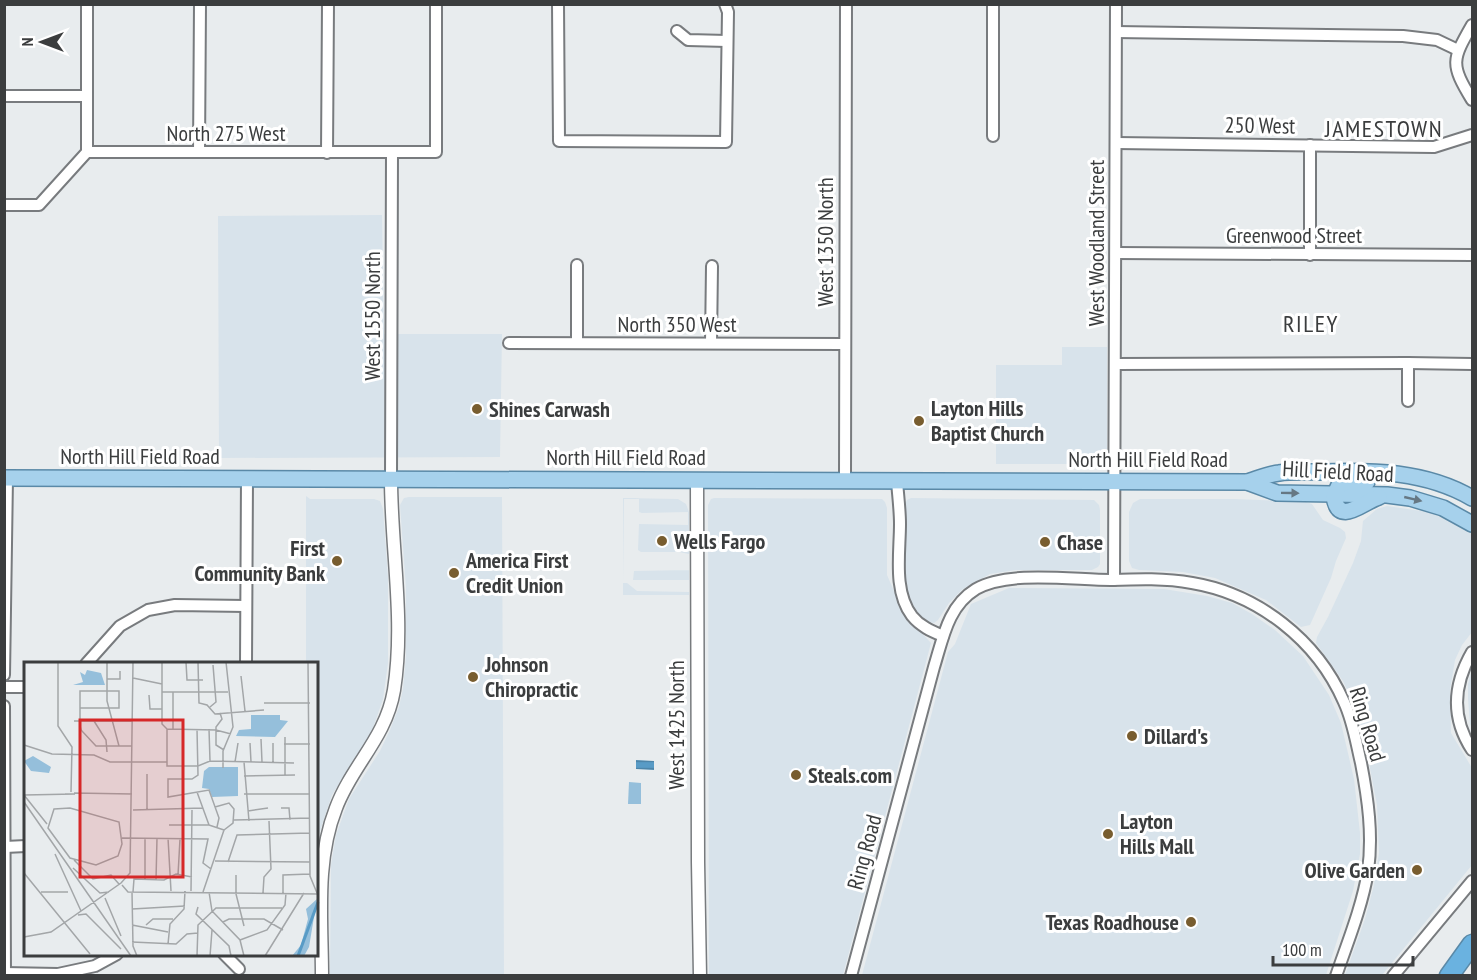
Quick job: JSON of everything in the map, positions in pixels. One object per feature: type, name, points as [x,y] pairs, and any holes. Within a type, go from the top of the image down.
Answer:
[{"type":"highway","points":[[1449,975],[1473,944]]},
{"type":"main road","name":"Hill Field Road","points":[[1247,482],[1277,473],[1385,472],[1434,482],[1473,500]]},
{"type":"main road","name":"North Hill Field Road","points":[[6,478],[1247,482]]},
{"type":"main road","name":"Hill Field Road","points":[[1247,482],[1277,493],[1387,495],[1419,500],[1443,508],[1471,522]]},
{"type":"main road","points":[[1334,494],[1337,487],[1345,482],[1384,482],[1473,500]]},
{"type":"street","points":[[4,205],[39,205],[87,152],[87,4]]},
{"type":"street","points":[[199,152],[200,4]]},
{"type":"street","points":[[327,153],[328,4]]},
{"type":"street","name":"North 275 West","points":[[87,152],[436,152],[436,4]]},
{"type":"street","points":[[558,4],[559,141],[726,142],[728,12],[725,4]]},
{"type":"street","name":"West 1350 North","points":[[845,480],[846,4]]},
{"type":"street","points":[[993,4],[993,136]]},
{"type":"street","name":"West Woodland Street","points":[[1114,579],[1116,4]]},
{"type":"street","points":[[1473,25],[1458,50],[1456,66],[1473,100]]},
{"type":"street","points":[[677,31],[688,40],[727,41]]},
{"type":"street","points":[[1116,32],[1403,36],[1437,40],[1458,50]]},
{"type":"street","points":[[4,96],[87,96]]},
{"type":"street","name":"250 West","points":[[1116,143],[1434,147],[1473,135]]},
{"type":"street","points":[[1310,146],[1310,255]]},
{"type":"street","name":"West 1550 North","points":[[391,479],[392,153]]},
{"type":"street","name":"Greenwood Street","points":[[1116,253],[1473,255]]},
{"type":"street","points":[[577,265],[577,343]]},
{"type":"street","points":[[711,343],[712,266]]},
{"type":"street","name":"North 350 West","points":[[509,343],[844,344]]},
{"type":"street","points":[[1408,363],[1408,401]]},
{"type":"street","points":[[1115,364],[1473,364]]},
{"type":"street","points":[[4,675],[6,478]]},
{"type":"street","points":[[246,662],[247,478]]},
{"type":"street","points":[[322,975],[322,875],[329,826],[341,796],[379,735],[394,691],[397,651],[397,588],[391,479]]},
{"type":"street","name":"West 1425 North","points":[[697,480],[699,974]]},
{"type":"street","points":[[897,481],[900,522],[898,566],[904,597],[910,613],[916,620],[922,626],[943,636]]},
{"type":"street","name":"Ring Road","points":[[851,975],[943,636],[952,613],[963,599],[994,582],[1011,579],[1166,579],[1216,588],[1250,602],[1278,620],[1296,635],[1321,663],[1337,688],[1350,717],[1358,747],[1369,810],[1370,841],[1364,892],[1336,975]]},
{"type":"street","points":[[87,662],[120,626],[148,609],[175,605],[246,606]]},
{"type":"street","points":[[1473,652],[1462,674],[1458,694],[1460,727],[1473,750]]},
{"type":"street","points":[[4,687],[24,687]]},
{"type":"street","points":[[4,706],[5,974],[58,974],[95,966],[113,956]]},
{"type":"street","points":[[5,847],[24,846]]},
{"type":"street","points":[[1393,975],[1473,881]]},
{"type":"street","points":[[226,956],[239,969]]},
{"type":"shaded area","points":[[382,215],[384,334],[502,334],[500,457],[219,458],[218,216]]},
{"type":"shaded area","points":[[1062,347],[1107,347],[1107,451],[1104,461],[1097,464],[996,464],[996,365],[1062,365]]},
{"type":"shaded area","points":[[306,496],[310,499],[374,499],[380,501],[383,509],[388,577],[388,663],[383,699],[372,731],[332,795],[318,837],[318,662],[306,662]]},
{"type":"shaded area","points":[[502,497],[504,975],[330,975],[331,865],[336,835],[349,799],[380,751],[390,730],[403,689],[406,656],[406,588],[400,505],[404,498]]},
{"type":"shaded area","points":[[623,498],[624,498],[623,583]]},
{"type":"shaded area","points":[[624,498],[678,499],[686,504],[689,512],[689,554],[641,552],[638,550],[639,524],[688,525],[688,512],[642,513],[639,512],[639,499]]},
{"type":"shaded area","points":[[714,498],[882,499],[887,508],[887,575],[904,614],[931,643],[843,975],[709,975],[708,505]]},
{"type":"shaded area","points":[[911,498],[1094,500],[1100,510],[1100,564],[1092,570],[1016,570],[990,574],[963,589],[949,603],[938,620],[934,623],[929,622],[921,617],[914,608],[905,587],[905,504]]},
{"type":"shaded area","points":[[1140,499],[1234,499],[1312,504],[1323,520],[1345,532],[1346,538],[1310,625],[1301,627],[1266,600],[1215,578],[1183,572],[1132,568],[1129,561],[1129,512],[1133,503]]},
{"type":"shaded area","points":[[1387,506],[1428,512],[1472,533],[1472,632],[1462,645],[1455,660],[1450,690],[1451,733],[1472,768],[1472,865],[1382,975],[1345,975],[1365,919],[1374,885],[1379,853],[1377,805],[1357,711],[1343,681],[1316,643],[1353,563],[1361,541],[1363,521],[1377,509]]},
{"type":"shaded area","points":[[689,570],[689,580],[633,580],[634,571]]},
{"type":"shaded area","points":[[623,583],[627,583],[637,591],[689,592],[689,595],[623,595]]},
{"type":"shaded area","points":[[1009,588],[1164,589],[1207,596],[1232,603],[1252,614],[1275,630],[1303,656],[1329,695],[1341,723],[1354,779],[1360,833],[1360,854],[1353,891],[1326,975],[862,975],[948,652],[955,644],[971,604]]},
{"type":"shaded area","points":[[1472,670],[1472,729],[1468,684]]},
{"type":"shaded area","points":[[636,760],[654,761],[654,770],[636,769]]},
{"type":"shaded area","points":[[629,782],[641,783],[641,804],[628,804]]},
{"type":"place","name":"Shines Carwash","points":[[477,409]]},
{"type":"place","name":"Layton Hills Baptist Church","points":[[919,421]]},
{"type":"place","name":"Wells Fargo","points":[[662,541]]},
{"type":"place","name":"Chase","points":[[1045,542]]},
{"type":"place","name":"First Community Bank","points":[[337,561]]},
{"type":"place","name":"America First Credit Union","points":[[454,573]]},
{"type":"place","name":"Johnson Chiropractic","points":[[473,677]]},
{"type":"place","name":"Dillard's","points":[[1132,736]]},
{"type":"place","name":"Steals.com","points":[[796,775]]},
{"type":"place","name":"Layton Hills Mall","points":[[1108,834]]},
{"type":"place","name":"Olive Garden","points":[[1417,870]]},
{"type":"place","name":"Texas Roadhouse","points":[[1191,922]]},
{"type":"district","name":"JAMESTOWN","points":[[1384,129]]},
{"type":"district","name":"RILEY","points":[[1311,324]]}]
